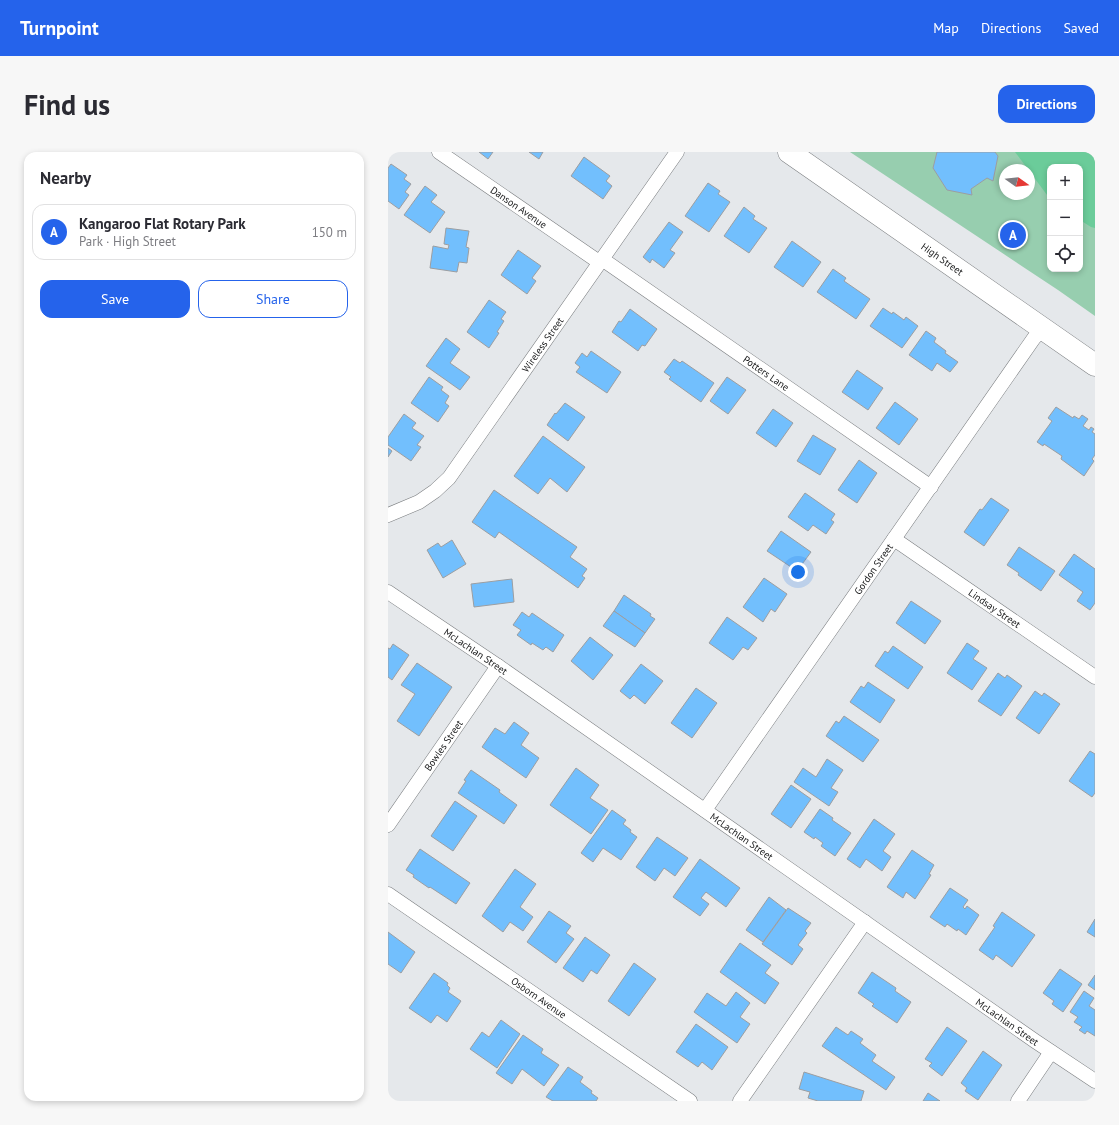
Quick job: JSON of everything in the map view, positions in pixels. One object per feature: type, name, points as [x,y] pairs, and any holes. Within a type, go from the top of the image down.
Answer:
[{"type":"highway","name":"High Street","points":[[789,152],[1095,366]]},
{"type":"street","name":"Danson Avenue","points":[[439,152],[600,261]]},
{"type":"street","name":"Wireless Street","points":[[388,514],[419,502],[435,491],[449,478],[677,152]]},
{"type":"street","name":"Potters Lane","points":[[600,261],[931,487]]},
{"type":"street","name":"Gordon Street","points":[[705,810],[1034,338],[1043,329]]},
{"type":"street","name":"Lindsay Street","points":[[894,539],[1095,677]]},
{"type":"street","name":"McLachlan Street","points":[[388,592],[498,666],[1095,1081]]},
{"type":"street","name":"Bowles Street","points":[[388,825],[498,666]]},
{"type":"street","name":"Osborn Avenue","points":[[388,894],[690,1101]]},
{"type":"street","points":[[740,1101],[865,922]]},
{"type":"street","points":[[1018,1101],[1052,1052]]},
{"type":"green space","points":[[850,152],[1095,152],[1095,316],[1058,290]]},
{"type":"green space","points":[[1015,152],[1095,152],[1095,228],[1083,222],[1083,164],[1047,164],[1047,195],[1035,179],[1035,164],[1024,164]]},
{"type":"building","points":[[479,152],[493,152],[488,159]]},
{"type":"building","points":[[529,152],[543,152],[539,159]]},
{"type":"building","points":[[937,152],[995,152],[998,156],[993,181],[987,178],[971,189],[972,195],[947,190],[933,168]]},
{"type":"building","points":[[584,157],[610,176],[606,181],[612,186],[603,199],[571,176]]},
{"type":"building","points":[[391,164],[407,175],[404,179],[411,184],[405,192],[409,195],[399,209],[388,201],[388,168]]},
{"type":"building","points":[[708,183],[720,191],[718,194],[730,202],[709,232],[685,216]]},
{"type":"building","points":[[425,186],[437,195],[431,202],[445,212],[430,233],[404,215]]},
{"type":"building","points":[[744,207],[755,216],[753,219],[767,228],[749,253],[724,236]]},
{"type":"building","points":[[669,222],[683,232],[670,250],[675,253],[664,268],[652,259],[650,263],[643,257]]},
{"type":"building","points":[[446,228],[469,231],[466,247],[469,248],[467,263],[459,262],[457,272],[430,268],[433,246],[448,249],[449,245],[444,244]]},
{"type":"building","points":[[792,241],[821,262],[803,287],[774,267]]},
{"type":"building","points":[[518,250],[541,266],[532,278],[536,281],[527,294],[501,275]]},
{"type":"building","points":[[833,269],[846,278],[844,281],[870,299],[856,319],[817,292]]},
{"type":"building","points":[[489,300],[506,312],[501,319],[504,321],[497,332],[499,333],[489,348],[467,332]]},
{"type":"building","points":[[883,308],[892,314],[893,312],[904,320],[906,317],[918,326],[902,348],[870,326]]},
{"type":"building","points":[[630,309],[657,329],[645,346],[642,345],[638,351],[612,332],[619,321],[621,322]]},
{"type":"building","points":[[926,331],[936,338],[934,342],[946,351],[945,353],[958,362],[950,372],[937,363],[932,371],[909,355]]},
{"type":"building","points":[[446,338],[460,349],[450,363],[470,377],[460,390],[426,366]]},
{"type":"building","points":[[591,351],[621,372],[607,393],[576,372],[580,367],[575,363],[582,353],[587,357]]},
{"type":"building","points":[[674,359],[680,363],[682,361],[714,383],[701,402],[669,379],[671,377],[664,372]]},
{"type":"building","points":[[857,370],[883,388],[868,410],[842,392]]},
{"type":"building","points":[[429,377],[443,387],[441,390],[449,396],[445,403],[449,406],[438,422],[411,403]]},
{"type":"building","points":[[727,377],[746,390],[728,414],[710,401]]},
{"type":"building","points":[[895,402],[918,419],[899,445],[876,428]]},
{"type":"building","points":[[565,403],[585,417],[568,441],[547,425],[555,413],[556,414]]},
{"type":"building","points":[[1056,407],[1073,418],[1074,416],[1079,419],[1082,415],[1088,419],[1083,426],[1089,430],[1091,427],[1094,429],[1092,432],[1095,434],[1095,455],[1092,459],[1094,461],[1084,476],[1061,459],[1062,456],[1044,444],[1043,446],[1037,442],[1052,421],[1048,418]]},
{"type":"building","points":[[773,409],[793,423],[776,447],[756,433]]},
{"type":"building","points":[[404,414],[416,423],[412,428],[424,436],[417,445],[421,447],[411,461],[388,445],[388,437]]},
{"type":"building","points":[[813,435],[836,449],[820,475],[797,461]]},
{"type":"building","points":[[543,436],[585,467],[567,492],[550,478],[538,494],[514,476]]},
{"type":"building","points":[[388,448],[392,451],[388,457]]},
{"type":"building","points":[[859,460],[877,473],[857,503],[838,490]]},
{"type":"building","points":[[494,490],[577,547],[570,557],[587,569],[582,576],[585,578],[578,588],[499,532],[495,538],[472,522]]},
{"type":"building","points":[[805,493],[835,514],[831,520],[834,522],[826,534],[813,525],[808,531],[788,517]]},
{"type":"building","points":[[991,498],[1009,510],[984,546],[964,532],[980,509],[982,510]]},
{"type":"building","points":[[781,531],[811,552],[797,571],[767,551]]},
{"type":"building","points":[[452,540],[466,564],[443,578],[427,550],[438,543],[441,547]]},
{"type":"building","points":[[1019,547],[1055,571],[1041,591],[1018,575],[1019,573],[1007,565]]},
{"type":"building","points":[[1074,554],[1095,569],[1095,603],[1090,610],[1077,601],[1083,592],[1059,575]]},
{"type":"building","points":[[764,578],[787,594],[775,612],[771,609],[763,622],[743,607]]},
{"type":"building","points":[[512,579],[514,602],[474,607],[471,584]]},
{"type":"building","points":[[624,595],[651,614],[650,616],[655,619],[645,633],[614,611]]},
{"type":"building","points":[[911,601],[941,621],[925,644],[896,623]]},
{"type":"building","points":[[614,611],[645,633],[635,647],[603,626]]},
{"type":"building","points":[[522,612],[529,617],[532,613],[564,635],[553,652],[546,647],[543,650],[532,643],[531,645],[517,635],[521,630],[513,625]]},
{"type":"building","points":[[727,617],[757,638],[748,650],[743,647],[733,660],[709,643]]},
{"type":"building","points":[[590,637],[613,655],[593,680],[571,661]]},
{"type":"building","points":[[967,643],[979,651],[973,659],[987,668],[972,690],[947,673]]},
{"type":"building","points":[[393,644],[409,655],[392,680],[388,677],[388,648],[390,649]]},
{"type":"building","points":[[893,646],[923,667],[908,689],[875,666],[885,651],[888,653]]},
{"type":"building","points":[[417,663],[452,687],[419,736],[397,721],[415,694],[401,685]]},
{"type":"building","points":[[641,664],[663,681],[645,704],[634,695],[630,699],[620,691]]},
{"type":"building","points":[[998,673],[1005,678],[1007,675],[1022,686],[1001,716],[978,701]]},
{"type":"building","points":[[868,682],[895,700],[880,723],[850,702],[861,686],[864,688]]},
{"type":"building","points":[[696,688],[717,703],[692,738],[671,723]]},
{"type":"building","points":[[1035,691],[1042,696],[1044,693],[1060,704],[1039,734],[1016,718]]},
{"type":"building","points":[[844,716],[879,740],[863,762],[826,736],[836,721],[839,723]]},
{"type":"building","points":[[514,722],[529,733],[521,745],[539,758],[526,778],[482,747],[495,728],[505,734]]},
{"type":"building","points":[[1090,751],[1095,754],[1095,793],[1092,797],[1069,781]]},
{"type":"building","points":[[827,759],[843,770],[831,788],[838,792],[829,806],[794,782],[803,768],[816,777]]},
{"type":"building","points":[[576,768],[599,785],[590,798],[608,810],[591,834],[550,805]]},
{"type":"building","points":[[471,770],[500,790],[499,792],[517,805],[504,824],[458,793]]},
{"type":"building","points":[[791,785],[811,799],[791,828],[771,814]]},
{"type":"building","points":[[455,801],[477,816],[453,851],[431,836]]},
{"type":"building","points":[[820,809],[833,818],[832,820],[851,833],[835,856],[821,846],[823,843],[804,832]]},
{"type":"building","points":[[612,810],[626,820],[623,824],[637,837],[621,860],[603,848],[593,862],[581,853]]},
{"type":"building","points":[[874,819],[895,834],[883,851],[891,857],[882,871],[866,859],[860,868],[847,859]]},
{"type":"building","points":[[657,837],[688,858],[675,876],[664,868],[655,881],[636,867]]},
{"type":"building","points":[[420,849],[470,883],[456,904],[430,887],[429,888],[406,870]]},
{"type":"building","points":[[912,850],[934,865],[929,874],[931,875],[915,899],[906,892],[903,898],[887,887]]},
{"type":"building","points":[[700,859],[740,888],[726,907],[706,892],[701,898],[709,904],[700,916],[673,897]]},
{"type":"building","points":[[515,869],[536,884],[520,907],[533,917],[523,931],[510,922],[503,932],[482,916]]},
{"type":"building","points":[[950,888],[968,900],[963,907],[965,909],[967,906],[979,915],[966,935],[947,924],[945,927],[930,917]]},
{"type":"building","points":[[769,897],[786,910],[763,942],[746,930]]},
{"type":"building","points":[[788,908],[811,923],[805,931],[807,933],[798,945],[803,949],[792,965],[762,944]]},
{"type":"building","points":[[549,911],[571,926],[566,933],[574,939],[556,963],[527,942]]},
{"type":"building","points":[[1002,912],[1035,935],[1012,967],[996,955],[993,960],[979,950],[995,927],[993,926]]},
{"type":"building","points":[[1095,919],[1095,937],[1087,932]]},
{"type":"building","points":[[388,932],[415,952],[401,973],[388,964]]},
{"type":"building","points":[[585,937],[610,955],[597,974],[591,970],[583,982],[563,968]]},
{"type":"building","points":[[740,943],[771,965],[765,973],[779,983],[765,1004],[720,972]]},
{"type":"building","points":[[634,963],[656,979],[629,1016],[608,1001]]},
{"type":"building","points":[[1060,969],[1082,984],[1063,1012],[1052,1004],[1054,1001],[1043,993]]},
{"type":"building","points":[[872,972],[896,988],[895,991],[911,1002],[897,1023],[872,1006],[874,1004],[858,993]]},
{"type":"building","points":[[434,973],[448,983],[447,985],[450,988],[448,992],[461,1001],[447,1022],[437,1015],[431,1023],[409,1008]]},
{"type":"building","points":[[1095,975],[1095,990],[1088,985]]},
{"type":"building","points":[[1084,991],[1094,998],[1089,1006],[1095,1010],[1095,1036],[1087,1031],[1085,1034],[1079,1030],[1082,1027],[1074,1022],[1078,1017],[1070,1012]]},
{"type":"building","points":[[736,992],[750,1003],[740,1017],[750,1024],[737,1043],[694,1012],[707,993],[726,1006]]},
{"type":"building","points":[[501,1020],[520,1034],[497,1068],[470,1049],[482,1032],[489,1037]]},
{"type":"building","points":[[696,1024],[728,1047],[712,1070],[702,1062],[698,1067],[676,1052]]},
{"type":"building","points":[[836,1027],[848,1035],[851,1031],[863,1039],[860,1043],[876,1055],[872,1061],[895,1077],[886,1090],[822,1046]]},
{"type":"building","points":[[947,1027],[967,1041],[942,1076],[929,1066],[932,1063],[925,1059]]},
{"type":"building","points":[[523,1035],[543,1049],[541,1053],[559,1065],[544,1086],[522,1069],[512,1084],[496,1073]]},
{"type":"building","points":[[983,1051],[1002,1065],[978,1100],[965,1091],[967,1088],[961,1083]]},
{"type":"building","points":[[568,1067],[583,1077],[580,1082],[592,1091],[591,1093],[598,1098],[596,1101],[553,1101],[546,1097]]},
{"type":"building","points":[[804,1072],[864,1091],[861,1101],[818,1101],[808,1098],[810,1092],[799,1089]]},
{"type":"building","points":[[928,1093],[940,1101],[923,1101]]},
{"type":"place","name":"Kangaroo Flat Rotary Park","points":[[1013,235]]}]
